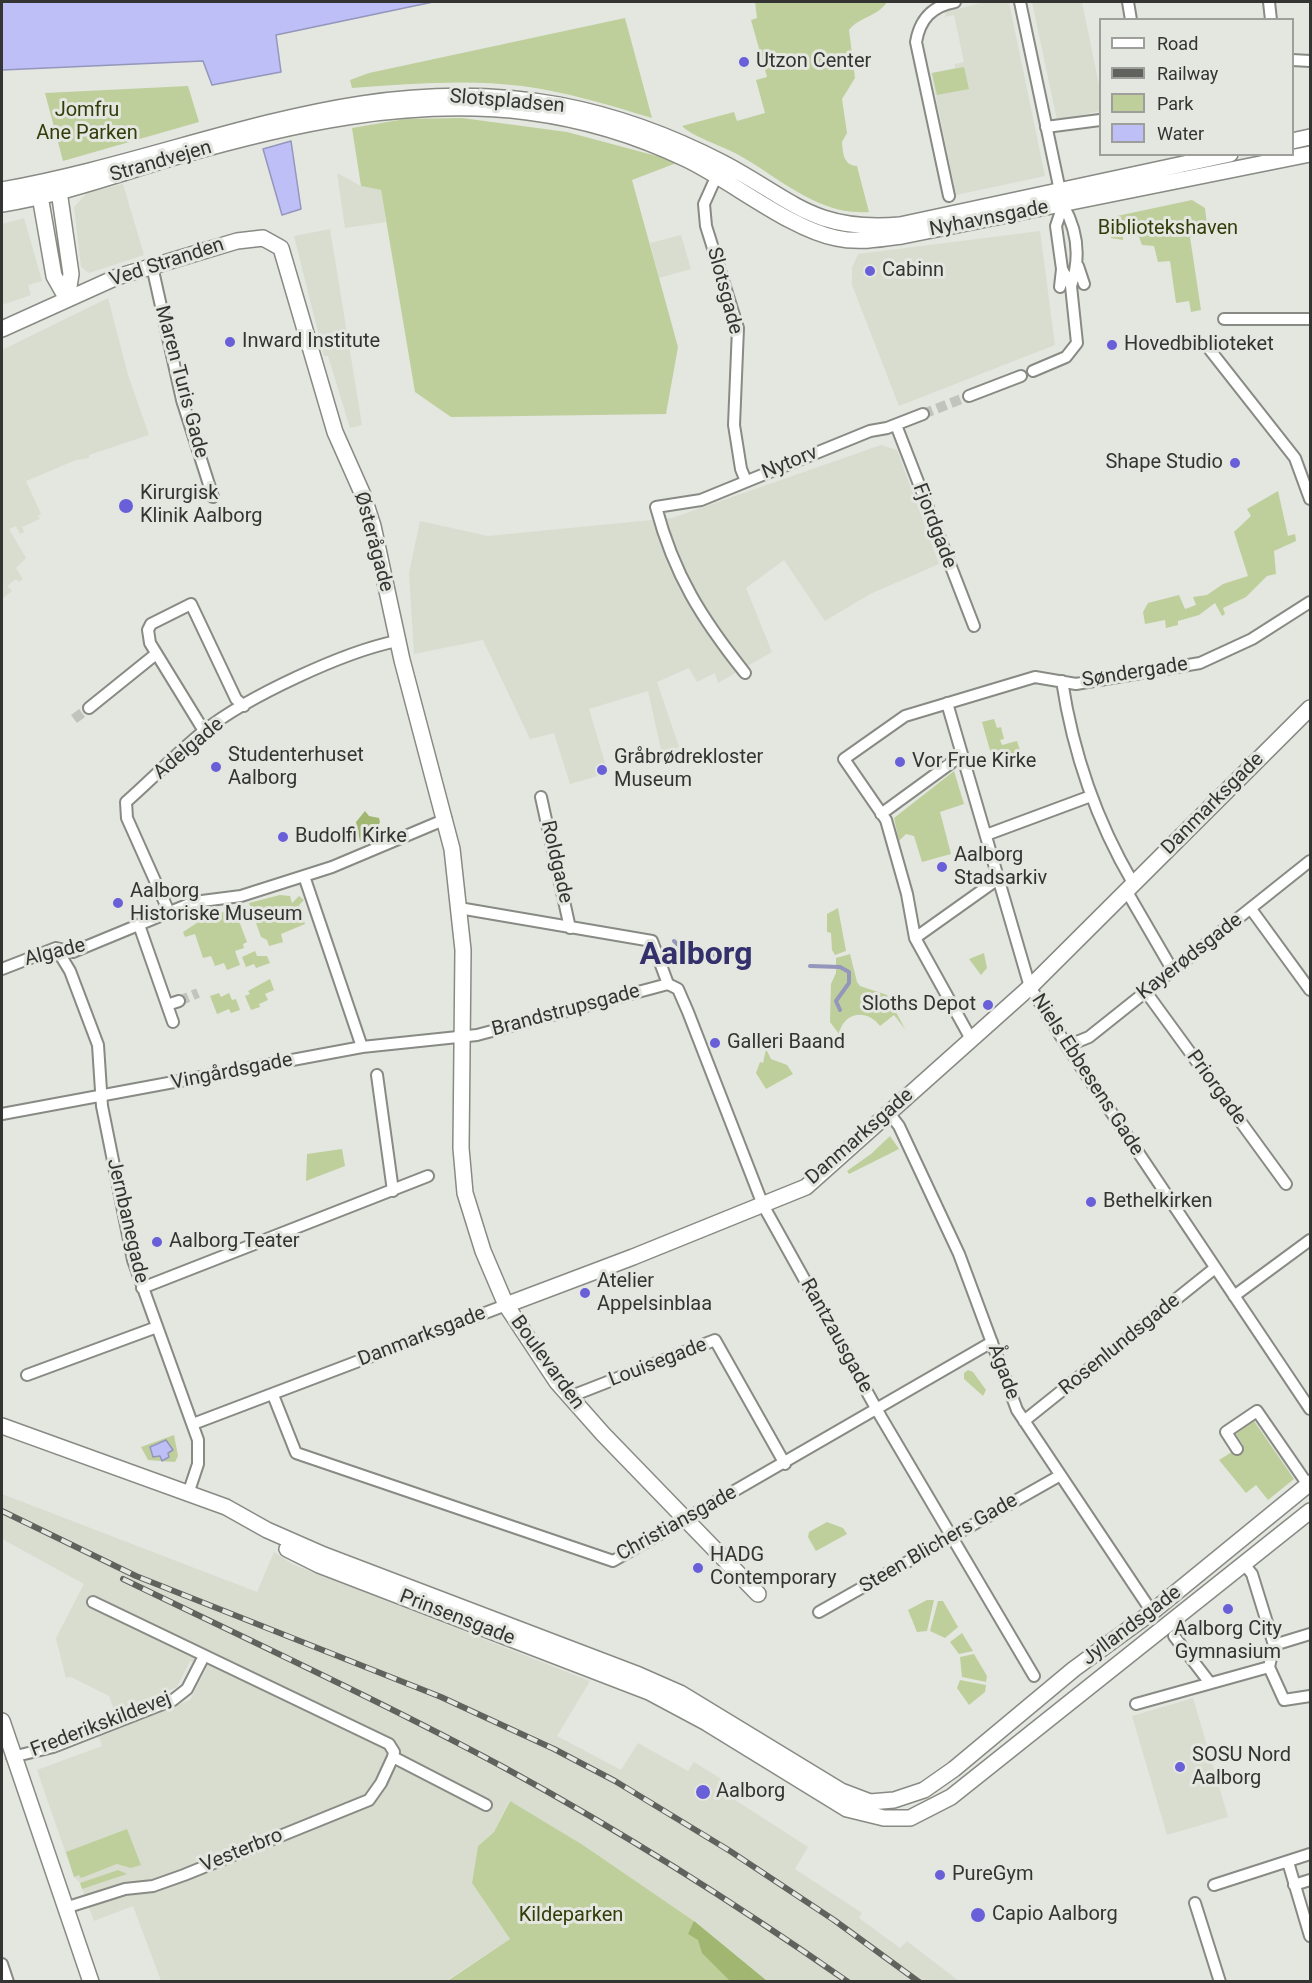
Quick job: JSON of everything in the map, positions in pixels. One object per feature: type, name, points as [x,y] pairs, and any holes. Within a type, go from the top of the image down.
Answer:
[{"type":"main road","name":"Slotspladsen","points":[[320,116],[429,108],[505,110],[591,125],[687,152]]},
{"type":"main road","name":"Strandvejen","points":[[2,190],[224,132],[320,116]]},
{"type":"main road","name":"Strandvejen","points":[[2,204],[59,192],[320,116]]},
{"type":"main road","points":[[1294,141],[1311,137]]},
{"type":"main road","name":"Nyhavnsgade","points":[[687,152],[717,175],[814,232],[837,239],[872,240],[902,236],[1061,198],[1222,156]]},
{"type":"main road","name":"Nyhavnsgade","points":[[687,152],[724,163],[805,212],[839,224],[867,227],[900,225],[1311,154]]},
{"type":"main road","points":[[47,180],[59,192],[71,274],[67,299],[54,276],[40,195],[47,180]]},
{"type":"main road","name":"Ved Stranden","points":[[2,329],[67,299],[152,266],[237,241],[256,238],[270,240]]},
{"type":"main road","name":"Østerågade","points":[[270,240],[283,252],[335,432],[363,495],[373,526],[397,641],[446,819]]},
{"type":"main road","name":"Danmarksgade","points":[[506,1305],[806,1187],[1030,987],[1311,708]]},
{"type":"main road","name":"Boulevarden","points":[[446,819],[463,950],[461,1148],[465,1193],[483,1251],[506,1305],[523,1334],[569,1397],[758,1594]]},
{"type":"main road","name":"Prinsensgade","points":[[2,1426],[226,1507],[267,1530],[284,1547],[320,1565],[705,1707],[841,1791],[870,1802],[883,1811]]},
{"type":"main road","name":"Jyllandsgade","points":[[883,1811],[924,1790],[954,1769],[1074,1669],[1152,1612],[1309,1484]]},
{"type":"main road","name":"Jyllandsgade","points":[[883,1811],[919,1816],[966,1786],[1311,1511]]},
{"type":"main road","points":[[2,1721],[12,1757],[91,1982]]},
{"type":"street","points":[[949,196],[916,42],[918,30],[932,10],[955,2]]},
{"type":"street","points":[[1020,2],[1061,198],[1074,224],[1078,265],[1084,284]]},
{"type":"street","points":[[1128,2],[1131,18]]},
{"type":"street","points":[[1269,2],[1271,18]]},
{"type":"street","points":[[1294,60],[1311,61]]},
{"type":"street","points":[[1046,127],[1099,120]]},
{"type":"street","name":"Slotsgade","points":[[717,175],[704,204],[706,226],[738,328],[734,425],[741,469],[746,481]]},
{"type":"street","points":[[1033,371],[1062,359],[1074,349],[1077,333],[1062,269],[1056,226],[1061,198]]},
{"type":"street","points":[[1066,286],[1078,265]]},
{"type":"street","name":"Maren Turis Gade","points":[[152,266],[182,400],[213,497]]},
{"type":"street","points":[[1224,319],[1311,319]]},
{"type":"street","points":[[1210,350],[1295,458],[1311,500]]},
{"type":"street","points":[[969,396],[1021,376]]},
{"type":"street","name":"Nytorv","points":[[746,673],[711,630],[673,563],[656,507],[701,500],[870,431],[896,425],[923,414]]},
{"type":"street","name":"Fjordgade","points":[[896,425],[974,626]]},
{"type":"street","name":"Søndergade","points":[[881,814],[844,759],[905,716],[1035,677],[1076,684],[1200,663],[1252,639],[1311,602]]},
{"type":"street","points":[[204,731],[150,643],[147,630],[151,624],[191,604],[236,699],[244,706]]},
{"type":"street","name":"Adelgade","points":[[169,912],[127,818],[126,802],[204,731],[244,706],[358,651],[397,641]]},
{"type":"street","points":[[89,708],[156,654]]},
{"type":"street","points":[[1062,681],[1068,721],[1091,796],[1129,887],[1173,971]]},
{"type":"street","name":"Niels Ebbesens Gade","points":[[947,703],[1030,987],[1067,1046],[1311,1409]]},
{"type":"street","points":[[962,755],[881,814],[886,820],[893,844],[915,938],[971,1039]]},
{"type":"street","points":[[986,835],[1091,796]]},
{"type":"street","name":"Roldgade","points":[[541,797],[570,927]]},
{"type":"street","name":"Algade","points":[[2,969],[56,948],[73,952],[194,902],[241,896],[304,876],[362,855],[446,819]]},
{"type":"street","name":"Kayerødsgade","points":[[1067,1046],[1089,1037],[1311,861]]},
{"type":"street","points":[[304,876],[362,1047]]},
{"type":"street","points":[[915,938],[998,879]]},
{"type":"street","points":[[459,908],[570,927]]},
{"type":"street","points":[[1251,909],[1311,990]]},
{"type":"street","points":[[139,925],[173,1022]]},
{"type":"street","name":"Rantzausgade","points":[[570,927],[652,941],[668,984],[678,989],[688,1012],[763,1205],[878,1411],[1034,1676]]},
{"type":"street","name":"Jernbanegade","points":[[56,948],[70,970],[98,1046],[101,1096],[133,1260],[193,1424],[199,1456],[188,1494]]},
{"type":"street","name":"Brandstrupsgade","points":[[463,1036],[477,1035],[668,984]]},
{"type":"street","name":"Priorgade","points":[[1146,992],[1286,1184]]},
{"type":"street","points":[[167,1005],[178,1000]]},
{"type":"street","name":"Vingårdsgade","points":[[2,1114],[362,1047],[463,1036]]},
{"type":"street","points":[[378,1075],[393,1191]]},
{"type":"street","name":"Ågade","points":[[889,1113],[900,1126],[959,1254],[1017,1410],[1152,1612]]},
{"type":"street","points":[[142,1288],[428,1176]]},
{"type":"street","points":[[1234,1296],[1311,1240]]},
{"type":"street","name":"Rosenlundsgade","points":[[1024,1421],[1215,1268]]},
{"type":"street","name":"Danmarksgade","points":[[193,1424],[506,1305]]},
{"type":"street","points":[[27,1375],[158,1327]]},
{"type":"street","name":"Louisegade","points":[[569,1397],[715,1341],[785,1464]]},
{"type":"street","name":"Christiansgade","points":[[273,1395],[296,1453],[613,1561],[878,1411],[992,1342]]},
{"type":"street","points":[[1237,1449],[1226,1432],[1257,1412],[1309,1484]]},
{"type":"street","name":"Steen Blichers Gade","points":[[819,1612],[1059,1476]]},
{"type":"street","points":[[1244,1564],[1252,1574],[1274,1645],[1269,1667],[1284,1700],[1311,1696]]},
{"type":"street","points":[[93,1602],[389,1744],[394,1752],[393,1757],[486,1805]]},
{"type":"street","points":[[1274,1645],[1311,1634]]},
{"type":"street","points":[[1174,1636],[1210,1683]]},
{"type":"street","name":"Frederikskildevej","points":[[12,1757],[31,1754],[181,1695],[204,1656]]},
{"type":"street","points":[[1136,1704],[1269,1667]]},
{"type":"street","name":"Vesterbro","points":[[65,1908],[124,1889],[153,1886],[184,1875],[369,1800],[381,1783],[393,1757]]},
{"type":"street","points":[[1214,1885],[1311,1854]]},
{"type":"street","points":[[1288,1862],[1311,1936]]},
{"type":"street","points":[[1294,1885],[1311,1880]]},
{"type":"street","points":[[1195,1903],[1221,1982]]},
{"type":"street","points":[[2,1964],[8,1982]]},
{"type":"shaded area","points":[[985,2],[1009,2],[1045,176],[956,195],[931,73],[955,68],[955,64],[964,62],[954,15],[945,17],[946,12]]},
{"type":"shaded area","points":[[1032,2],[1082,2],[1099,85],[1099,111],[1057,120]]},
{"type":"shaded area","points":[[337,173],[361,186],[381,190],[386,222],[345,228]]},
{"type":"shaded area","points":[[123,184],[144,255],[89,273],[81,267],[74,207],[87,193]]},
{"type":"shaded area","points":[[24,218],[42,281],[28,285],[31,295],[2,305],[2,224]]},
{"type":"shaded area","points":[[330,229],[362,425],[350,428],[328,356],[324,356],[294,236]]},
{"type":"shaded area","points":[[1040,231],[1055,345],[899,406],[852,285],[852,268],[858,254]]},
{"type":"shaded area","points":[[681,235],[691,269],[659,278],[650,243]]},
{"type":"shaded area","points":[[108,298],[128,375],[149,435],[89,455],[89,458],[76,460],[26,481],[41,514],[38,515],[40,519],[22,527],[24,532],[20,534],[16,526],[9,529],[26,558],[16,568],[23,579],[19,582],[16,579],[7,586],[12,591],[2,599],[2,350]]},
{"type":"shaded area","points":[[881,445],[897,450],[939,564],[870,594],[825,621],[784,560],[746,588],[772,652],[718,683],[715,673],[697,682],[689,668],[657,682],[679,747],[662,754],[648,691],[589,709],[608,773],[570,784],[554,733],[530,739],[483,640],[414,654],[409,573],[420,521],[488,536],[672,518]]},
{"type":"shaded area","points":[[2,1494],[257,1592],[274,1552],[292,1564],[590,1681],[557,1736],[621,1770],[638,1743],[688,1771],[694,1762],[734,1787],[729,1796],[808,1847],[795,1869],[862,1913],[859,1918],[900,1948],[907,1941],[959,1981],[767,1981],[694,1921],[583,1845],[509,1801],[494,1832],[478,1846],[472,1883],[510,1939],[446,1981],[161,1981],[133,1906],[94,1921],[80,1883],[74,1877],[37,1770],[102,1746],[99,1737],[190,1700],[206,1669],[190,1661],[177,1687],[115,1713],[109,1696],[71,1677],[66,1678],[56,1638],[84,1584],[2,1539]]},
{"type":"shaded area","name":"SOSU Nord Aalborg","points":[[1193,1698],[1228,1817],[1167,1835],[1132,1716]]},
{"type":"green space","points":[[755,2],[887,2],[878,11],[849,30],[855,78],[842,99],[847,133],[842,142],[843,154],[846,161],[857,166],[869,212],[850,212],[815,201],[751,162],[699,137],[682,126],[734,112],[737,121],[765,113],[756,80],[767,77],[751,20],[757,18]]},
{"type":"green space","points":[[625,18],[652,118],[572,95],[522,86],[458,83],[352,88],[350,80],[369,73]]},
{"type":"green space","points":[[964,67],[969,89],[937,95],[932,73]]},
{"type":"green space","name":"Jomfru Ane Parken","points":[[188,86],[199,122],[63,161],[45,93]]},
{"type":"green space","points":[[462,118],[567,132],[679,162],[632,180],[678,347],[666,414],[451,417],[415,392],[381,190],[361,186],[352,128],[405,119]]},
{"type":"green space","name":"Bibliotekshaven","points":[[1192,200],[1205,208],[1208,234],[1190,237],[1201,310],[1191,312],[1189,301],[1176,303],[1170,261],[1158,262],[1154,246],[1142,245],[1138,234],[1123,236],[1123,240],[1111,238],[1109,223],[1117,216]]},
{"type":"green space","points":[[1278,491],[1288,536],[1295,534],[1296,541],[1274,551],[1276,574],[1267,576],[1246,597],[1223,608],[1225,614],[1222,616],[1215,603],[1199,615],[1178,621],[1178,625],[1166,628],[1165,620],[1145,624],[1143,612],[1148,603],[1179,595],[1185,609],[1196,605],[1193,597],[1207,595],[1223,584],[1248,576],[1234,532],[1251,516],[1247,509]]},
{"type":"green space","points":[[994,719],[997,728],[1001,727],[1004,739],[1000,740],[1002,745],[1017,741],[1021,753],[993,761],[982,722]]},
{"type":"green space","points":[[954,771],[964,804],[940,812],[951,854],[922,862],[914,836],[906,834],[899,841],[894,818]]},
{"type":"green space","points":[[365,811],[369,816],[379,818],[380,822],[372,839],[360,841],[356,822]]},
{"type":"green space","points":[[280,895],[290,896],[292,903],[299,896],[304,900],[299,905],[305,924],[281,934],[283,942],[269,946],[267,940],[261,937],[249,903]]},
{"type":"green space","points":[[234,908],[247,942],[243,944],[244,948],[235,951],[240,965],[227,970],[224,963],[215,966],[211,956],[203,958],[195,934],[185,937],[183,932],[203,919]]},
{"type":"green space","points":[[838,908],[846,951],[835,955],[832,950],[831,933],[827,932],[827,914]]},
{"type":"green space","points":[[255,951],[257,956],[267,956],[270,963],[256,968],[254,964],[246,967],[242,957]]},
{"type":"green space","points":[[984,953],[987,968],[981,975],[969,959]]},
{"type":"green space","points":[[850,954],[857,982],[860,986],[887,995],[905,1029],[894,1015],[880,1026],[869,1017],[856,1015],[850,1017],[841,1027],[839,1034],[830,1022],[831,984],[836,973],[836,958]]},
{"type":"green space","points":[[270,979],[274,990],[265,994],[268,1000],[259,1004],[260,1007],[251,1010],[245,996],[250,994],[248,991]]},
{"type":"green space","points":[[219,993],[221,997],[229,993],[232,1000],[236,999],[240,1010],[231,1013],[229,1009],[217,1014],[210,996]]},
{"type":"green space","points":[[766,1049],[771,1059],[787,1065],[793,1074],[766,1089],[756,1073],[760,1062],[763,1063]]},
{"type":"green space","points":[[890,1136],[899,1149],[849,1174],[847,1171],[871,1154]]},
{"type":"green space","points":[[342,1149],[345,1166],[306,1181],[307,1154]]},
{"type":"green space","points":[[968,1370],[973,1372],[986,1390],[983,1396],[964,1379],[964,1373]]},
{"type":"green space","points":[[1254,1421],[1294,1479],[1268,1500],[1256,1485],[1246,1493],[1219,1460],[1243,1445],[1236,1434]]},
{"type":"green space","points":[[174,1435],[178,1456],[175,1462],[148,1460],[141,1447]]},
{"type":"green space","points":[[827,1522],[843,1528],[847,1534],[816,1551],[808,1537],[809,1532]]},
{"type":"green space","points":[[927,1600],[934,1600],[927,1631],[917,1632],[908,1610]]},
{"type":"green space","points":[[938,1601],[943,1601],[958,1627],[945,1638],[930,1631]]},
{"type":"green space","points":[[962,1633],[973,1651],[959,1654],[950,1642]]},
{"type":"green space","points":[[974,1654],[987,1676],[986,1682],[962,1677],[960,1657]]},
{"type":"green space","points":[[960,1680],[986,1685],[985,1692],[969,1705],[957,1688]]},
{"type":"green space","name":"Kildeparken","points":[[510,1801],[583,1845],[694,1921],[767,1981],[446,1982],[510,1939],[472,1883],[478,1846],[494,1832]]},
{"type":"green space","points":[[127,1829],[141,1865],[131,1868],[117,1864],[81,1878],[79,1875],[74,1877],[66,1852]]},
{"type":"green space","points":[[118,1870],[127,1874],[82,1889],[80,1883]]},
{"type":"green space","points":[[694,1921],[767,1981],[730,1981],[702,1953],[698,1940],[688,1934]]},
{"type":"water","points":[[2,2],[433,2],[276,35],[281,72],[212,85],[203,61],[2,70]]},
{"type":"water","points":[[291,141],[301,209],[282,215],[263,149]]},
{"type":"water","points":[[166,1440],[173,1450],[168,1453],[169,1457],[162,1461],[160,1456],[153,1457],[150,1447]]},
{"type":"waterway","points":[[674,941],[683,950],[692,947],[700,954],[714,955]]},
{"type":"waterway","points":[[810,966],[840,967],[849,972],[849,983],[836,1001],[840,1010]]},
{"type":"tunnel","points":[[923,414],[969,396]]},
{"type":"tunnel","points":[[74,719],[89,708]]},
{"type":"tunnel","points":[[179,1001],[198,993]]},
{"type":"railway","points":[[2,1511],[136,1576],[441,1697],[554,1749],[615,1781],[730,1851],[834,1920],[919,1982]]},
{"type":"railway","points":[[123,1579],[363,1695],[505,1768],[680,1871],[765,1925],[848,1982]]},
{"type":"place","name":"Utzon Center","points":[[744,62]]},
{"type":"place","name":"Cabinn","points":[[870,271]]},
{"type":"place","name":"Inward Institute","points":[[230,342]]},
{"type":"place","name":"Hovedbiblioteket","points":[[1112,345]]},
{"type":"place","name":"Shape Studio","points":[[1235,463]]},
{"type":"place","name":"Kirurgisk Klinik Aalborg","points":[[126,506]]},
{"type":"place","name":"Vor Frue Kirke","points":[[900,762]]},
{"type":"place","name":"Studenterhuset Aalborg","points":[[216,767]]},
{"type":"place","name":"Gråbrødrekloster Museum","points":[[602,770]]},
{"type":"place","name":"Budolfi Kirke","points":[[283,837]]},
{"type":"place","name":"Aalborg Stadsarkiv","points":[[942,867]]},
{"type":"place","name":"Aalborg Historiske Museum","points":[[118,903]]},
{"type":"place","name":"Sloths Depot","points":[[988,1005]]},
{"type":"place","name":"Galleri Baand","points":[[715,1043]]},
{"type":"place","name":"Bethelkirken","points":[[1091,1202]]},
{"type":"place","name":"Aalborg Teater","points":[[157,1242]]},
{"type":"place","name":"Atelier Appelsinblaa","points":[[585,1293]]},
{"type":"place","name":"HADG Contemporary","points":[[698,1568]]},
{"type":"place","name":"Aalborg City Gymnasium","points":[[1228,1609]]},
{"type":"place","name":"SOSU Nord Aalborg","points":[[1180,1767]]},
{"type":"place","name":"Aalborg","points":[[703,1792]]},
{"type":"place","name":"PureGym","points":[[940,1875]]},
{"type":"place","name":"Capio Aalborg","points":[[978,1915]]},
{"type":"district","name":"Aalborg","points":[[696,956]]}]
